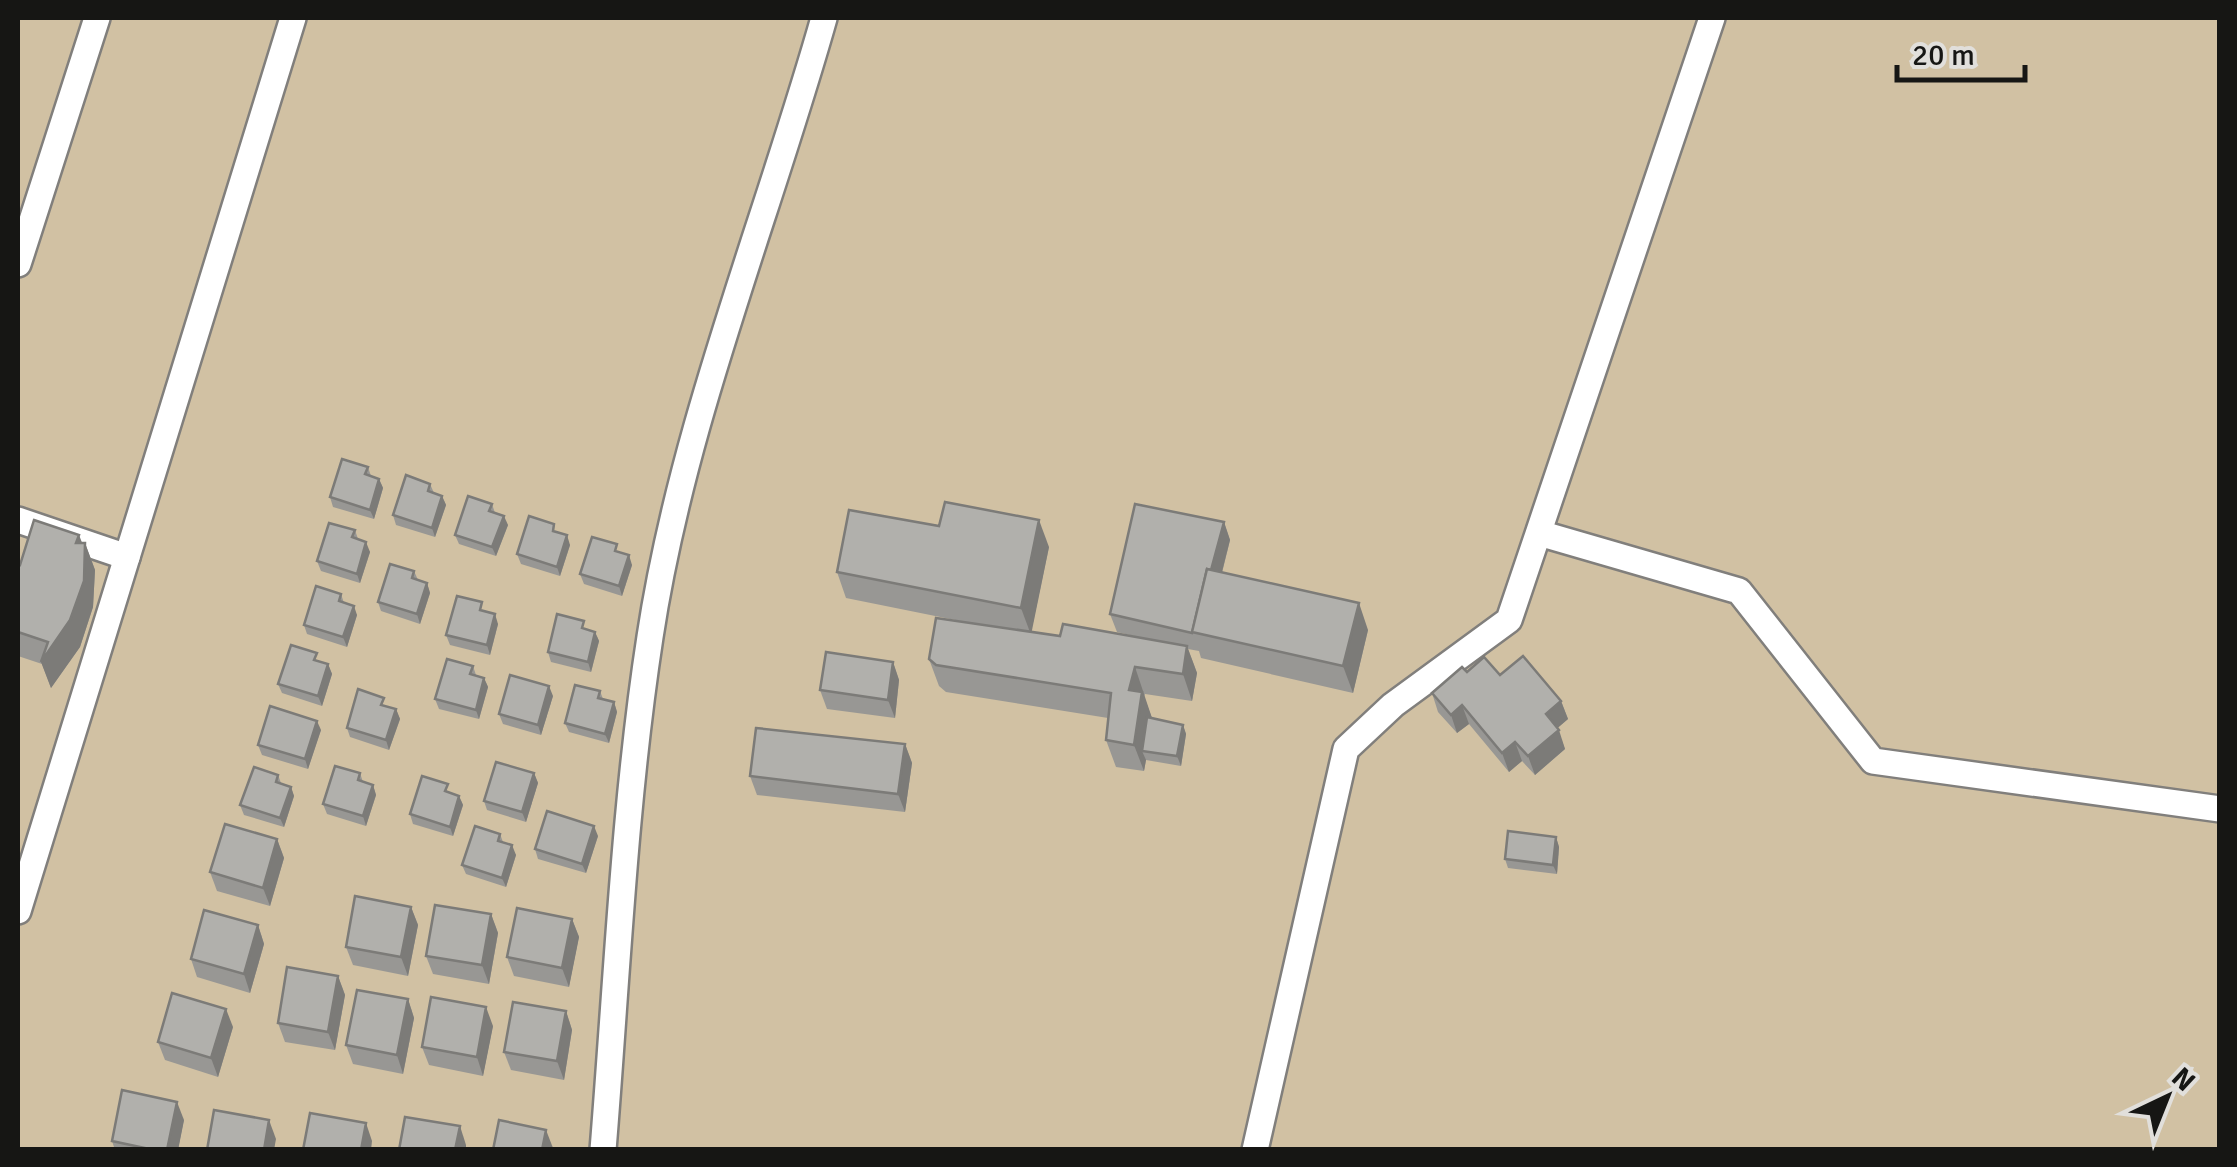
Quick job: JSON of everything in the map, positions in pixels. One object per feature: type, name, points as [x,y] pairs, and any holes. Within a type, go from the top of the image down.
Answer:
[{"type":"lane","points":[[18,264],[97,18]]},
{"type":"lane","points":[[18,911],[293,18]]},
{"type":"lane","points":[[603,1150],[630,814],[650,635],[686,474],[736,295],[824,18]]},
{"type":"lane","points":[[1256,1150],[1346,748],[1393,704],[1509,620],[1712,18]]},
{"type":"lane","points":[[18,520],[127,557]]},
{"type":"lane","points":[[1539,533],[1739,591],[1873,761],[2220,809]]},
{"type":"shaded area","points":[[18,18],[2219,18],[2219,1149],[18,1149]]},
{"type":"building","points":[[342,459],[368,467],[365,474],[379,479],[370,510],[330,497]]},
{"type":"building","points":[[406,475],[430,484],[428,491],[442,496],[432,528],[393,515]]},
{"type":"building","points":[[468,496],[492,504],[489,511],[504,516],[492,547],[455,535]]},
{"type":"building","points":[[945,502],[1039,520],[1021,608],[837,572],[849,510],[939,526]]},
{"type":"building","points":[[1135,504],[1224,522],[1211,570],[1207,569],[1192,633],[1110,614]]},
{"type":"building","points":[[529,516],[554,524],[553,531],[567,535],[557,567],[517,554]]},
{"type":"building","points":[[34,520],[79,535],[76,543],[85,543],[84,581],[70,620],[41,662],[48,642],[18,632],[18,564]]},
{"type":"building","points":[[329,523],[355,530],[352,537],[366,542],[357,574],[317,561]]},
{"type":"building","points":[[592,537],[617,544],[615,551],[629,555],[619,586],[580,574]]},
{"type":"building","points":[[390,564],[414,571],[412,578],[427,583],[417,614],[378,602]]},
{"type":"building","points":[[1207,569],[1359,603],[1343,666],[1192,632]]},
{"type":"building","points":[[316,586],[341,594],[339,601],[354,606],[343,637],[304,625]]},
{"type":"building","points":[[457,596],[482,602],[480,610],[495,614],[487,645],[446,635]]},
{"type":"building","points":[[557,614],[584,621],[582,628],[595,632],[588,662],[548,652]]},
{"type":"building","points":[[936,618],[1060,636],[1063,624],[1187,646],[1183,674],[1135,667],[1129,690],[1142,692],[1134,745],[1106,740],[1111,693],[936,665],[929,659]]},
{"type":"building","points":[[291,645],[317,653],[314,660],[328,664],[318,696],[278,684]]},
{"type":"building","points":[[826,652],[893,662],[888,700],[820,690]]},
{"type":"building","points":[[1523,656],[1561,701],[1546,714],[1559,730],[1528,756],[1515,742],[1502,753],[1462,705],[1451,715],[1432,693],[1462,667],[1467,672],[1484,657],[1500,675]]},
{"type":"building","points":[[447,659],[473,666],[470,674],[484,678],[476,710],[435,699]]},
{"type":"building","points":[[510,675],[549,686],[538,725],[499,714]]},
{"type":"building","points":[[575,685],[600,691],[598,698],[614,702],[605,734],[565,723]]},
{"type":"building","points":[[358,689],[384,698],[381,705],[396,709],[386,740],[347,728]]},
{"type":"building","points":[[270,706],[317,721],[305,759],[258,745]]},
{"type":"building","points":[[1147,717],[1183,725],[1177,756],[1142,751]]},
{"type":"building","points":[[756,728],[905,744],[898,794],[750,776]]},
{"type":"building","points":[[496,762],[534,773],[522,812],[484,801]]},
{"type":"building","points":[[335,766],[360,773],[358,780],[373,785],[363,816],[323,804]]},
{"type":"building","points":[[254,767],[278,775],[276,782],[291,787],[280,818],[240,805]]},
{"type":"building","points":[[422,776],[448,784],[445,791],[459,796],[450,827],[410,814]]},
{"type":"building","points":[[547,811],[594,826],[582,864],[535,849]]},
{"type":"building","points":[[225,824],[277,839],[263,888],[210,872]]},
{"type":"building","points":[[475,826],[500,834],[498,841],[512,845],[502,878],[462,865]]},
{"type":"building","points":[[1508,831],[1556,837],[1553,865],[1505,859]]},
{"type":"building","points":[[355,896],[411,907],[401,957],[346,947]]},
{"type":"building","points":[[435,905],[491,914],[482,965],[426,956]]},
{"type":"building","points":[[517,908],[572,919],[562,968],[507,957]]},
{"type":"building","points":[[204,910],[258,925],[244,974],[191,959]]},
{"type":"building","points":[[287,967],[338,976],[328,1032],[278,1023]]},
{"type":"building","points":[[357,990],[408,999],[397,1055],[346,1045]]},
{"type":"building","points":[[172,993],[226,1009],[211,1058],[158,1042]]},
{"type":"building","points":[[431,997],[486,1007],[477,1057],[422,1047]]},
{"type":"building","points":[[513,1002],[566,1011],[557,1061],[504,1052]]},
{"type":"building","points":[[122,1090],[177,1102],[167,1150],[112,1141]]},
{"type":"building","points":[[214,1110],[269,1120],[264,1150],[207,1150]]},
{"type":"building","points":[[310,1113],[366,1123],[361,1150],[303,1150]]},
{"type":"building","points":[[405,1117],[460,1126],[455,1150],[399,1150]]},
{"type":"building","points":[[499,1120],[546,1130],[542,1150],[493,1150]]}]
